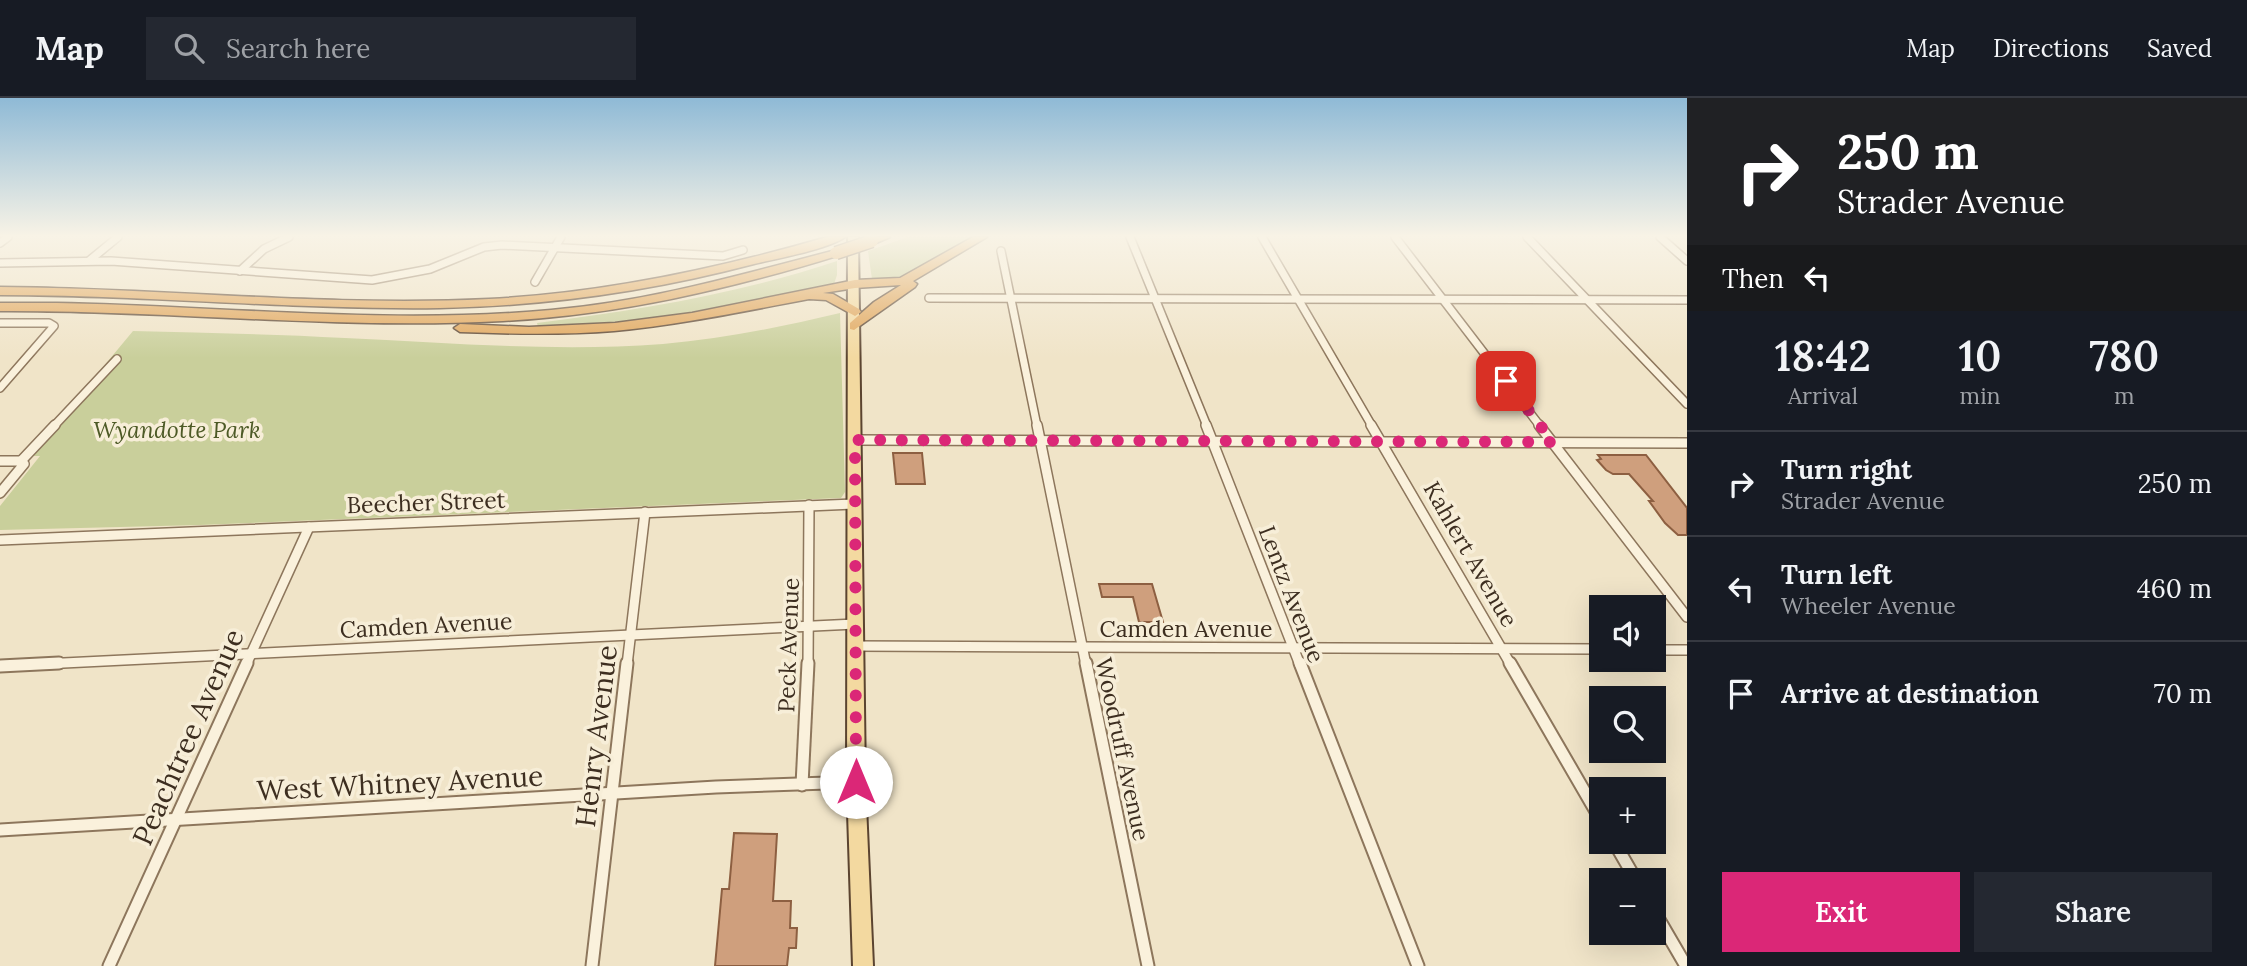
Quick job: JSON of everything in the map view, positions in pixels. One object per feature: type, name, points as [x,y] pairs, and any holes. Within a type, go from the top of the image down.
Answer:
[{"type":"highway","points":[[0,291],[108,292],[380,304],[506,301],[582,295],[683,278]]},
{"type":"highway","points":[[0,307],[402,319],[523,316],[630,303],[750,278]]},
{"type":"highway","points":[[402,319],[434,327],[514,331],[579,330],[678,319],[855,284],[895,283],[907,278]]},
{"type":"highway","points":[[797,296],[829,298],[854,319],[921,278]]},
{"type":"main road","points":[[855,278],[856,782],[863,966]]},
{"type":"street","points":[[347,278],[381,278]]},
{"type":"street","points":[[535,282],[538,278]]},
{"type":"street","name":"Woodruff Avenue","points":[[1006,278],[1148,966]]},
{"type":"street","name":"Lentz Avenue","points":[[1146,278],[1418,966]]},
{"type":"street","name":"Kahlert Avenue","points":[[1286,278],[1589,799]]},
{"type":"street","points":[[1426,278],[1687,617]]},
{"type":"street","points":[[1566,278],[1687,404]]},
{"type":"street","points":[[929,298],[1687,300]]},
{"type":"street","points":[[0,323],[54,324],[0,388]]},
{"type":"street","points":[[0,494],[22,462],[117,359]]},
{"type":"street","points":[[855,440],[1687,443]]},
{"type":"street","points":[[0,461],[22,462]]},
{"type":"street","name":"Beecher Street","points":[[0,540],[854,504]]},
{"type":"street","name":"Peck Avenue","points":[[802,785],[810,626],[809,505]]},
{"type":"street","name":"Henry Avenue","points":[[592,966],[645,512]]},
{"type":"street","name":"Peachtree Avenue","points":[[109,966],[309,527]]},
{"type":"street","name":"Camden Avenue","points":[[0,666],[855,624]]},
{"type":"street","name":"Camden Avenue","points":[[855,646],[1589,649]]},
{"type":"street","points":[[1666,650],[1687,650]]},
{"type":"street","name":"West Whitney Avenue","points":[[0,830],[716,787],[856,782]]},
{"type":"street","points":[[1666,932],[1686,966]]},
{"type":"green space","points":[[783,278],[836,278],[834,284],[655,319],[538,327],[537,323],[688,300]]},
{"type":"green space","name":"Wyandotte Park","points":[[840,313],[845,492],[841,498],[200,525],[0,530],[0,506],[40,456],[29,456],[133,331],[584,347],[685,342],[774,328]]},
{"type":"building","points":[[893,453],[922,453],[925,484],[896,484]]},
{"type":"building","points":[[1598,455],[1646,455],[1687,508],[1687,535],[1678,535],[1665,523],[1649,501],[1653,501],[1629,474],[1613,474],[1606,470],[1597,460],[1601,459]]},
{"type":"building","points":[[1099,584],[1152,584],[1163,622],[1139,622],[1133,597],[1102,597]]},
{"type":"building","points":[[734,833],[777,834],[773,901],[791,901],[790,928],[797,928],[796,948],[789,948],[787,966],[715,966],[722,889],[729,889]]},
{"type":"route","points":[[856,782],[855,440],[1553,442],[1506,381]]}]
